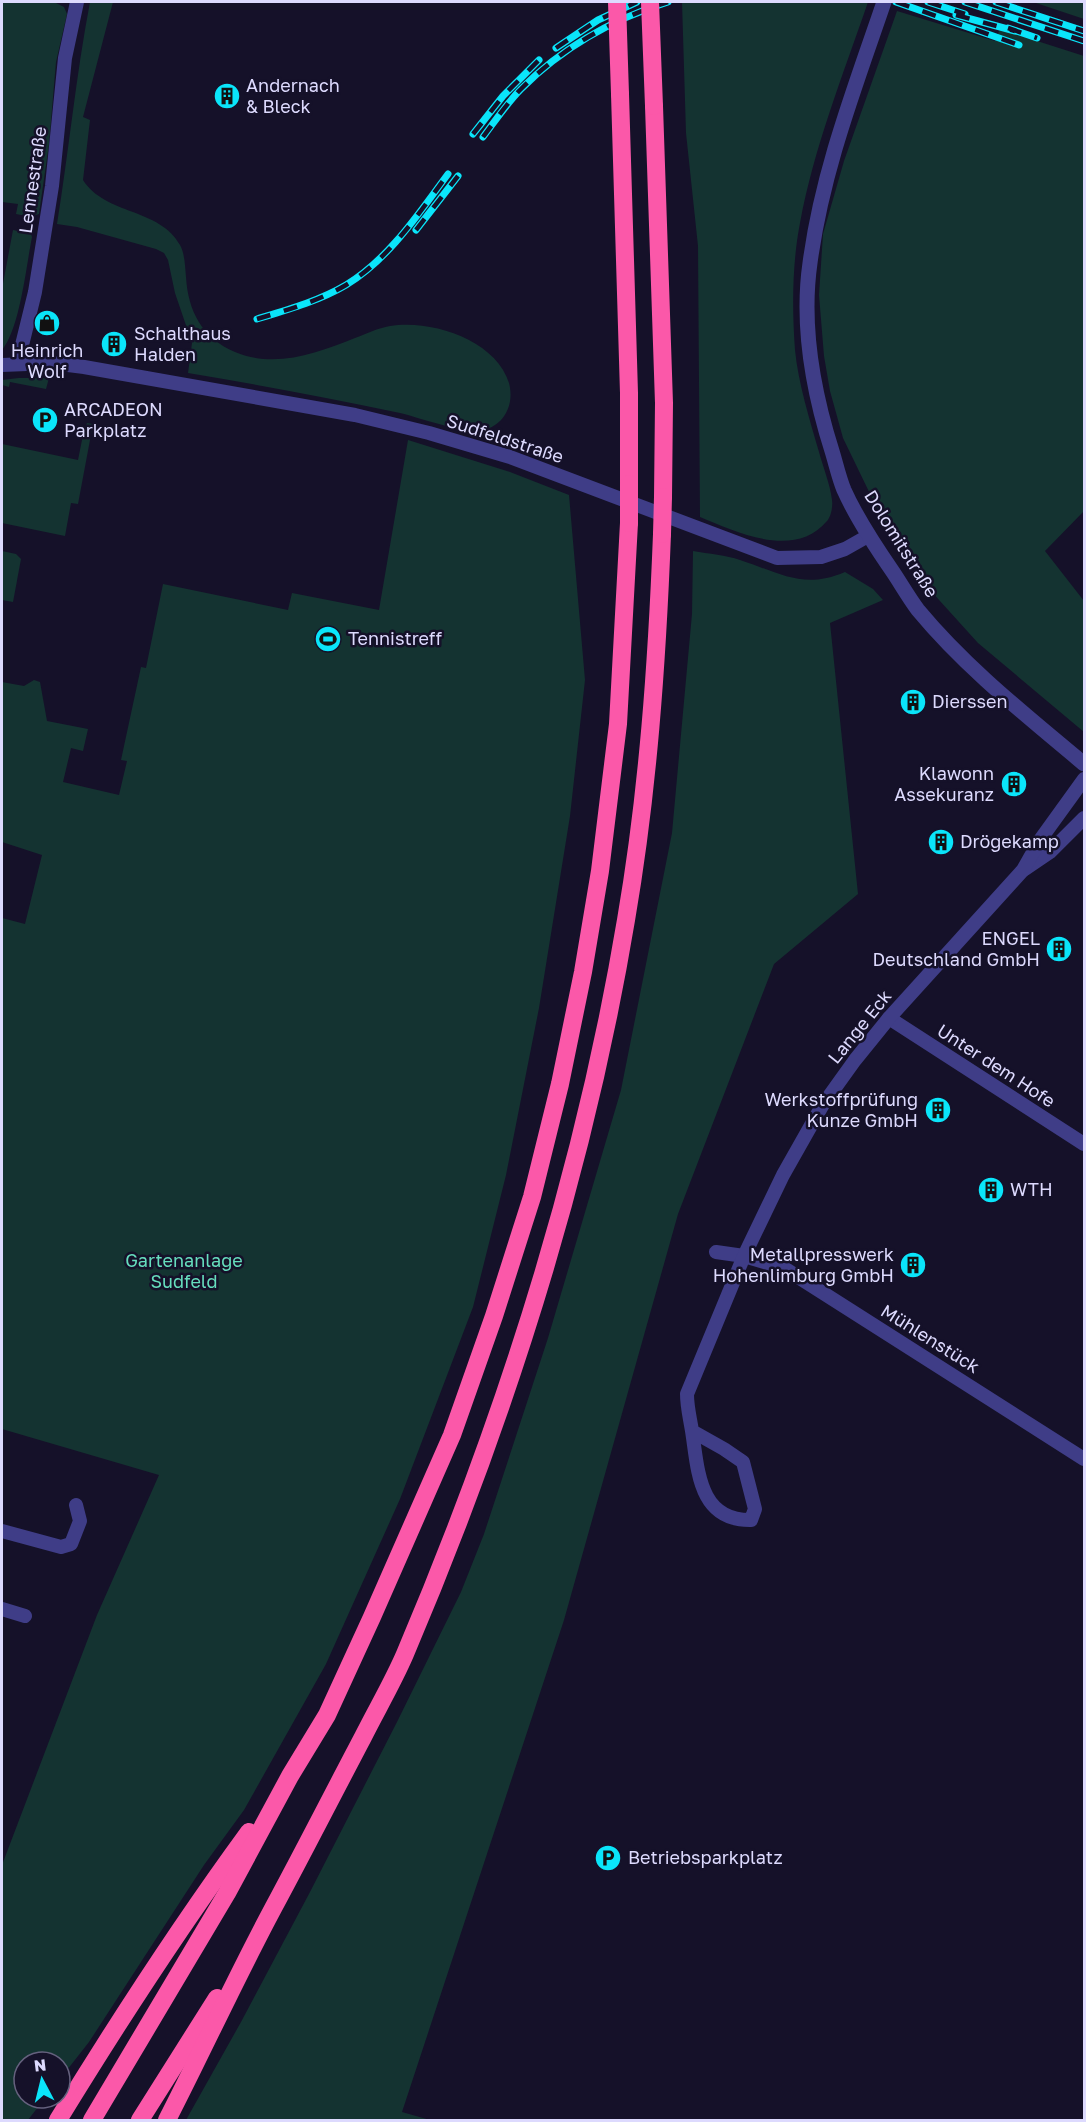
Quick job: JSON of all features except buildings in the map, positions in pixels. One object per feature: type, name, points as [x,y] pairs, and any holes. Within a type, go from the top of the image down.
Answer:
[{"type":"highway","points":[[92,2121],[222,1902],[290,1776],[327,1715],[372,1617],[452,1435],[494,1316],[532,1197],[560,1084],[583,972],[600,871],[618,724],[629,523],[629,393],[616,2]]},
{"type":"highway","points":[[167,2121],[272,1910],[403,1657],[486,1450],[508,1387],[572,1172],[608,1014],[626,921],[642,815],[657,652],[664,403],[650,2]]},
{"type":"highway","points":[[58,2121],[93,2063],[209,1887],[290,1776]]},
{"type":"highway","points":[[140,2121],[272,1910]]},
{"type":"highway","points":[[44,2121],[93,2063]]},
{"type":"street","name":"Lennestraße","points":[[21,363],[22,345],[35,292],[52,186],[59,132],[60,93],[77,2]]},
{"type":"street","name":"Dolomitstraße","points":[[885,2],[835,144],[809,266],[808,314],[813,379],[819,411],[844,490],[868,536],[918,609],[955,650],[1020,710],[1084,764]]},
{"type":"street","name":"Sudfeldstraße","points":[[2,365],[52,363],[116,373],[355,416],[429,433],[510,458],[777,558],[821,557],[845,549],[868,536]]},
{"type":"street","name":"Lange Eck","points":[[692,1431],[743,1462],[755,1509],[751,1520],[739,1520],[716,1509],[704,1494],[687,1413],[687,1394],[744,1256],[783,1175],[822,1106],[889,1018],[1023,870],[1040,840],[1084,779]]},
{"type":"street","name":"Lange Eck","points":[[1023,870],[1050,852],[1084,819]]},
{"type":"street","name":"Unter dem Hofe","points":[[889,1018],[1084,1144]]},
{"type":"street","name":"Mühlenstück","points":[[716,1252],[744,1256],[784,1268],[1084,1459]]},
{"type":"street","points":[[2,1531],[61,1547],[71,1544],[80,1521],[76,1505]]},
{"type":"street","points":[[2,1609],[25,1616]]},
{"type":"green space","points":[[2,2],[54,2],[64,7],[67,14],[56,62],[49,144],[39,214],[31,217],[16,214],[18,204],[2,202]]},
{"type":"green space","points":[[90,2],[113,2],[83,117],[90,120],[83,180],[105,200],[160,224],[171,233],[182,249],[190,301],[199,322],[206,331],[235,352],[250,357],[281,359],[311,354],[390,326],[424,326],[442,330],[476,344],[491,355],[502,368],[509,383],[510,400],[509,407],[501,420],[488,429],[464,430],[374,407],[188,373],[192,343],[164,253],[77,227],[57,224]]},
{"type":"green space","points":[[682,2],[868,2],[821,139],[797,239],[793,303],[797,362],[832,502],[831,514],[827,521],[814,533],[798,539],[782,541],[765,539],[700,517],[698,246],[686,133]]},
{"type":"green space","points":[[1033,2],[1084,2],[1084,19]]},
{"type":"green space","points":[[897,11],[995,41],[1000,29],[1084,56],[1084,511],[1045,551],[1084,601],[1084,732],[978,643],[921,580],[889,533],[843,438],[830,391],[824,356],[819,295],[823,234],[844,161]]},
{"type":"green space","points":[[13,230],[31,234],[32,237],[18,312],[2,350],[2,289]]},
{"type":"green space","points":[[49,378],[46,389],[10,382],[9,387],[2,385],[2,380]]},
{"type":"green space","points":[[87,423],[93,424],[78,504],[71,503],[65,536],[2,523],[2,444],[78,460]]},
{"type":"green space","name":"Gartenanlage Sudfeld","points":[[408,440],[510,472],[569,495],[585,680],[570,816],[539,1008],[506,1175],[473,1307],[400,1499],[326,1664],[244,1810],[204,1865],[89,2042],[72,2064],[72,2050],[12,2050],[12,2110],[36,2110],[28,2120],[2,2120],[2,1865],[97,1615],[159,1475],[2,1429],[2,918],[25,924],[42,855],[2,842],[2,682],[24,686],[34,680],[40,682],[47,721],[88,729],[83,751],[71,748],[63,782],[119,795],[127,761],[121,760],[141,667],[146,668],[163,584],[288,610],[292,593],[379,610]]},
{"type":"green space","points":[[2,551],[16,554],[21,559],[13,602],[2,600]]},
{"type":"green space","points":[[693,551],[735,558],[804,580],[816,580],[845,572],[873,589],[883,600],[830,623],[858,894],[774,964],[678,1214],[564,1620],[402,2112],[430,2120],[186,2120],[310,1892],[461,1592],[484,1534],[548,1338],[621,1090],[672,833],[692,614]]},
{"type":"railway","points":[[556,48],[598,20],[637,2]]},
{"type":"railway","points":[[483,137],[516,94],[554,60],[608,26],[668,2]]},
{"type":"railway","points":[[896,2],[1019,45]]},
{"type":"railway","points":[[928,2],[965,14]]},
{"type":"railway","points":[[965,2],[1084,41]]},
{"type":"railway","points":[[996,2],[1084,31]]},
{"type":"railway","points":[[956,15],[1015,31]]},
{"type":"railway","points":[[1008,28],[1037,38]]},
{"type":"railway","points":[[473,134],[503,96],[539,60]]},
{"type":"railway","points":[[257,319],[325,296],[362,274],[390,249],[448,174]]},
{"type":"railway","points":[[416,230],[458,176]]},
{"type":"place","name":"Andernach & Bleck","points":[[227,96]]},
{"type":"place","name":"Heinrich Wolf","points":[[47,323]]},
{"type":"place","name":"Schalthaus Halden","points":[[114,344]]},
{"type":"place","name":"ARCADEON Parkplatz","points":[[45,420]]},
{"type":"place","name":"Tennistreff","points":[[328,639]]},
{"type":"place","name":"Dierssen","points":[[913,702]]},
{"type":"place","name":"Klawonn Assekuranz","points":[[1014,784]]},
{"type":"place","name":"Drögekamp","points":[[941,842]]},
{"type":"place","name":"ENGEL Deutschland GmbH","points":[[1059,949]]},
{"type":"place","name":"Werkstoffprüfung Kunze GmbH","points":[[938,1110]]},
{"type":"place","name":"WTH","points":[[991,1190]]},
{"type":"place","name":"Metallpresswerk Hohenlimburg GmbH","points":[[913,1265]]},
{"type":"place","name":"Betriebsparkplatz","points":[[608,1858]]}]
